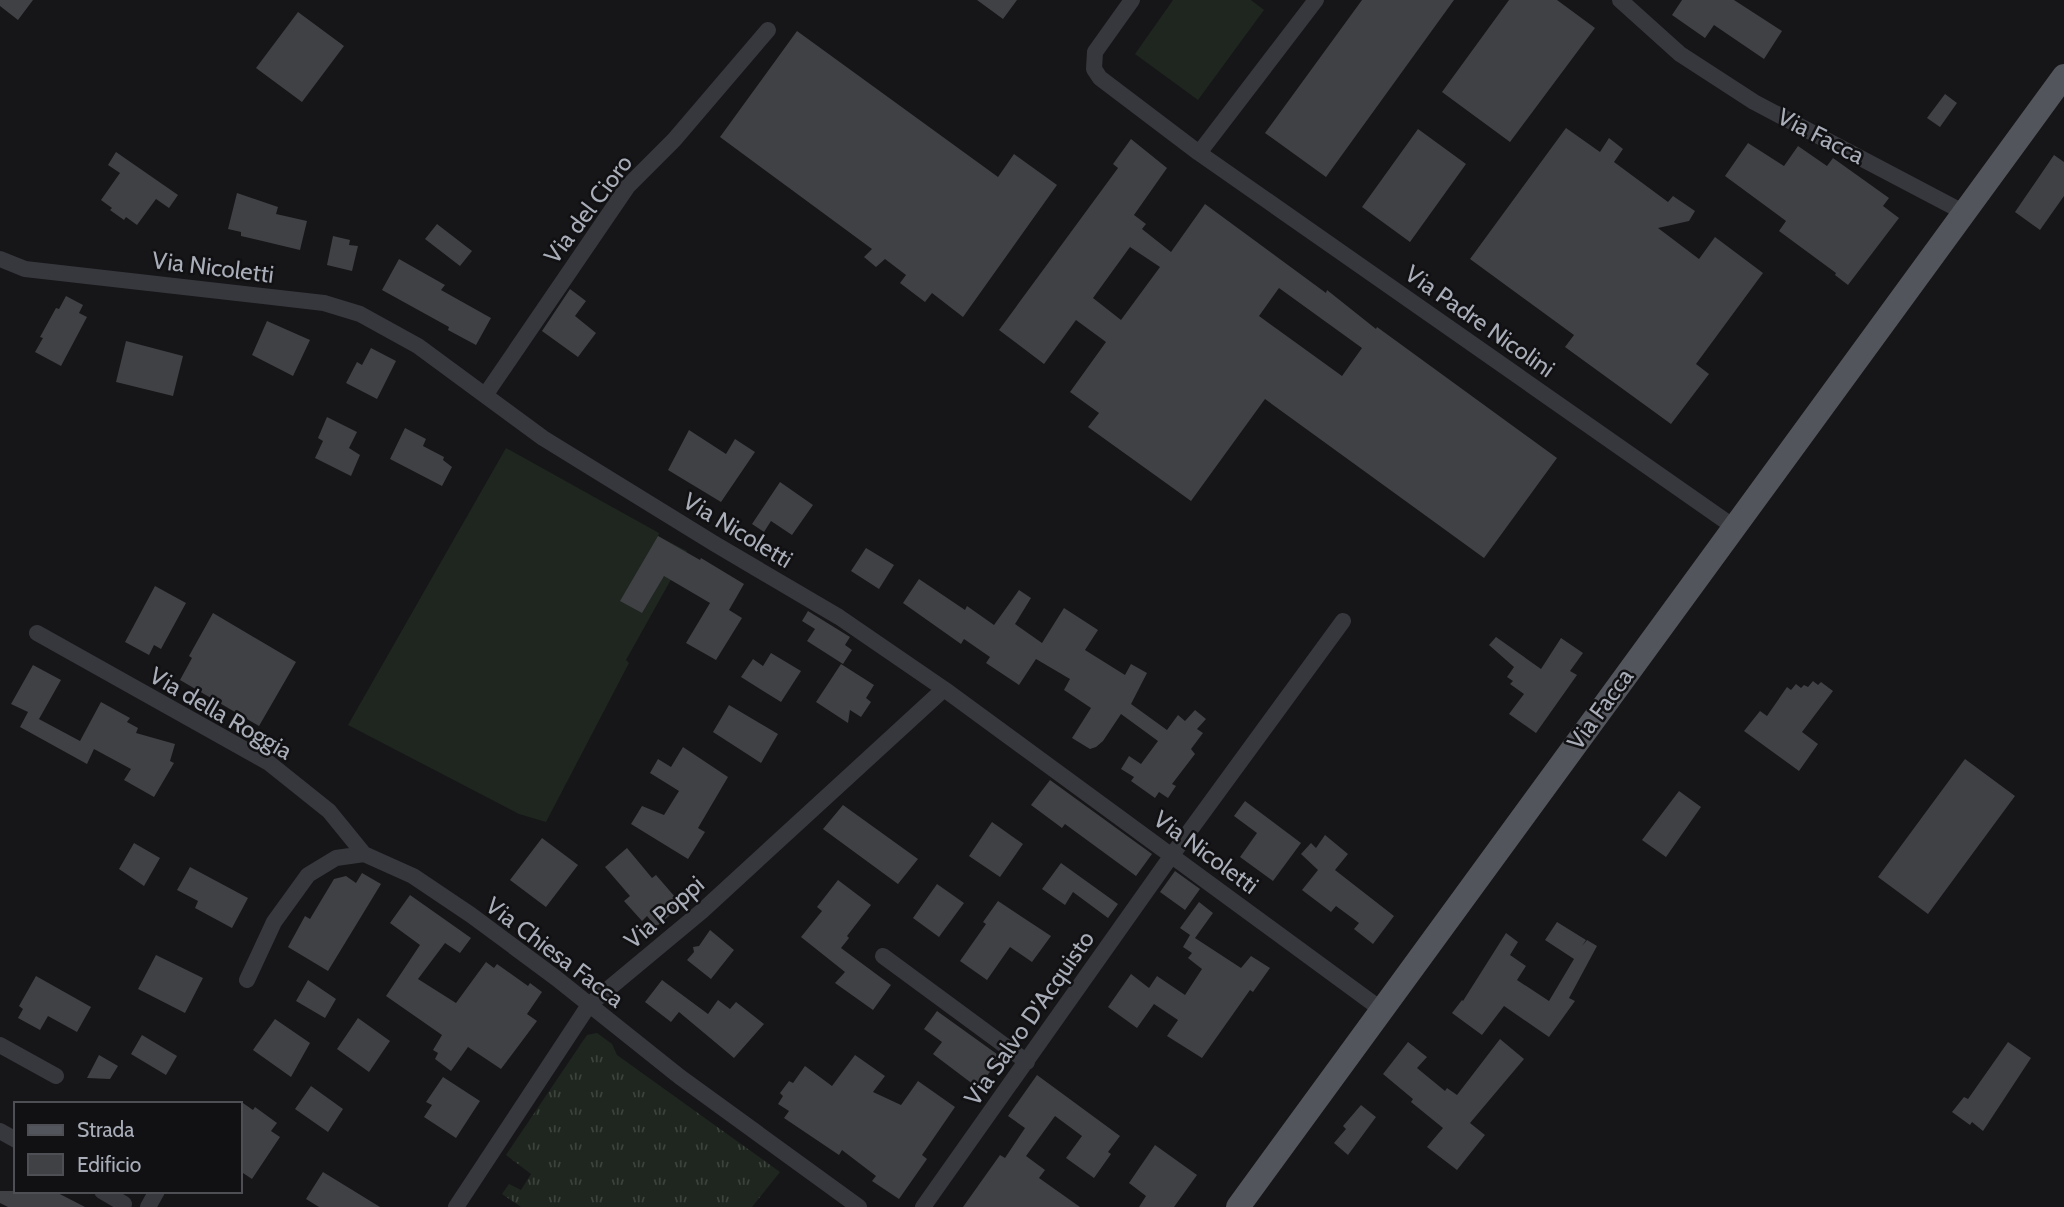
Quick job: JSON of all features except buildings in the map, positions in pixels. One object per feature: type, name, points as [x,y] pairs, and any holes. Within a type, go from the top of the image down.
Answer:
[{"type":"main road","name":"Via Facca","points":[[1238,1207],[2064,76]]},
{"type":"street","name":"Via Padre Nicolini","points":[[1132,0],[1095,52],[1094,69],[1100,78],[1199,153],[1734,527]]},
{"type":"street","points":[[1199,153],[1316,0]]},
{"type":"street","name":"Via Facca","points":[[1619,0],[1681,54],[1754,102],[1965,213]]},
{"type":"street","name":"Via del Cioro","points":[[486,394],[628,186],[674,141],[768,30]]},
{"type":"street","name":"Via Nicoletti","points":[[0,259],[24,269],[324,303],[360,314],[418,346],[543,438],[839,617],[944,689],[1382,1010]]},
{"type":"street","name":"Via Salvo D'Acquisto","points":[[923,1207],[1171,855],[1343,621]]},
{"type":"street","name":"Via della Roggia","points":[[37,633],[269,763],[330,811],[365,853]]},
{"type":"street","name":"Via Poppi","points":[[456,1207],[589,1005],[702,911],[944,689]]},
{"type":"street","points":[[247,980],[274,922],[308,875],[336,858],[365,853]]},
{"type":"street","name":"Via Chiesa Facca","points":[[365,853],[413,876],[471,915],[680,1077],[859,1207]]},
{"type":"street","points":[[883,956],[1027,1062]]},
{"type":"street","points":[[0,1045],[56,1076]]},
{"type":"street","points":[[105,1193],[124,1204]]},
{"type":"green space","points":[[1173,0],[1251,0],[1264,10],[1198,100],[1135,54]]},
{"type":"green space","points":[[506,448],[687,551],[626,660],[629,663],[546,822],[519,814],[348,725]]},
{"type":"green space","points":[[597,1033],[612,1044],[617,1055],[780,1172],[752,1207],[521,1207],[502,1194],[509,1184],[521,1190],[531,1174],[506,1155],[587,1035]]}]
